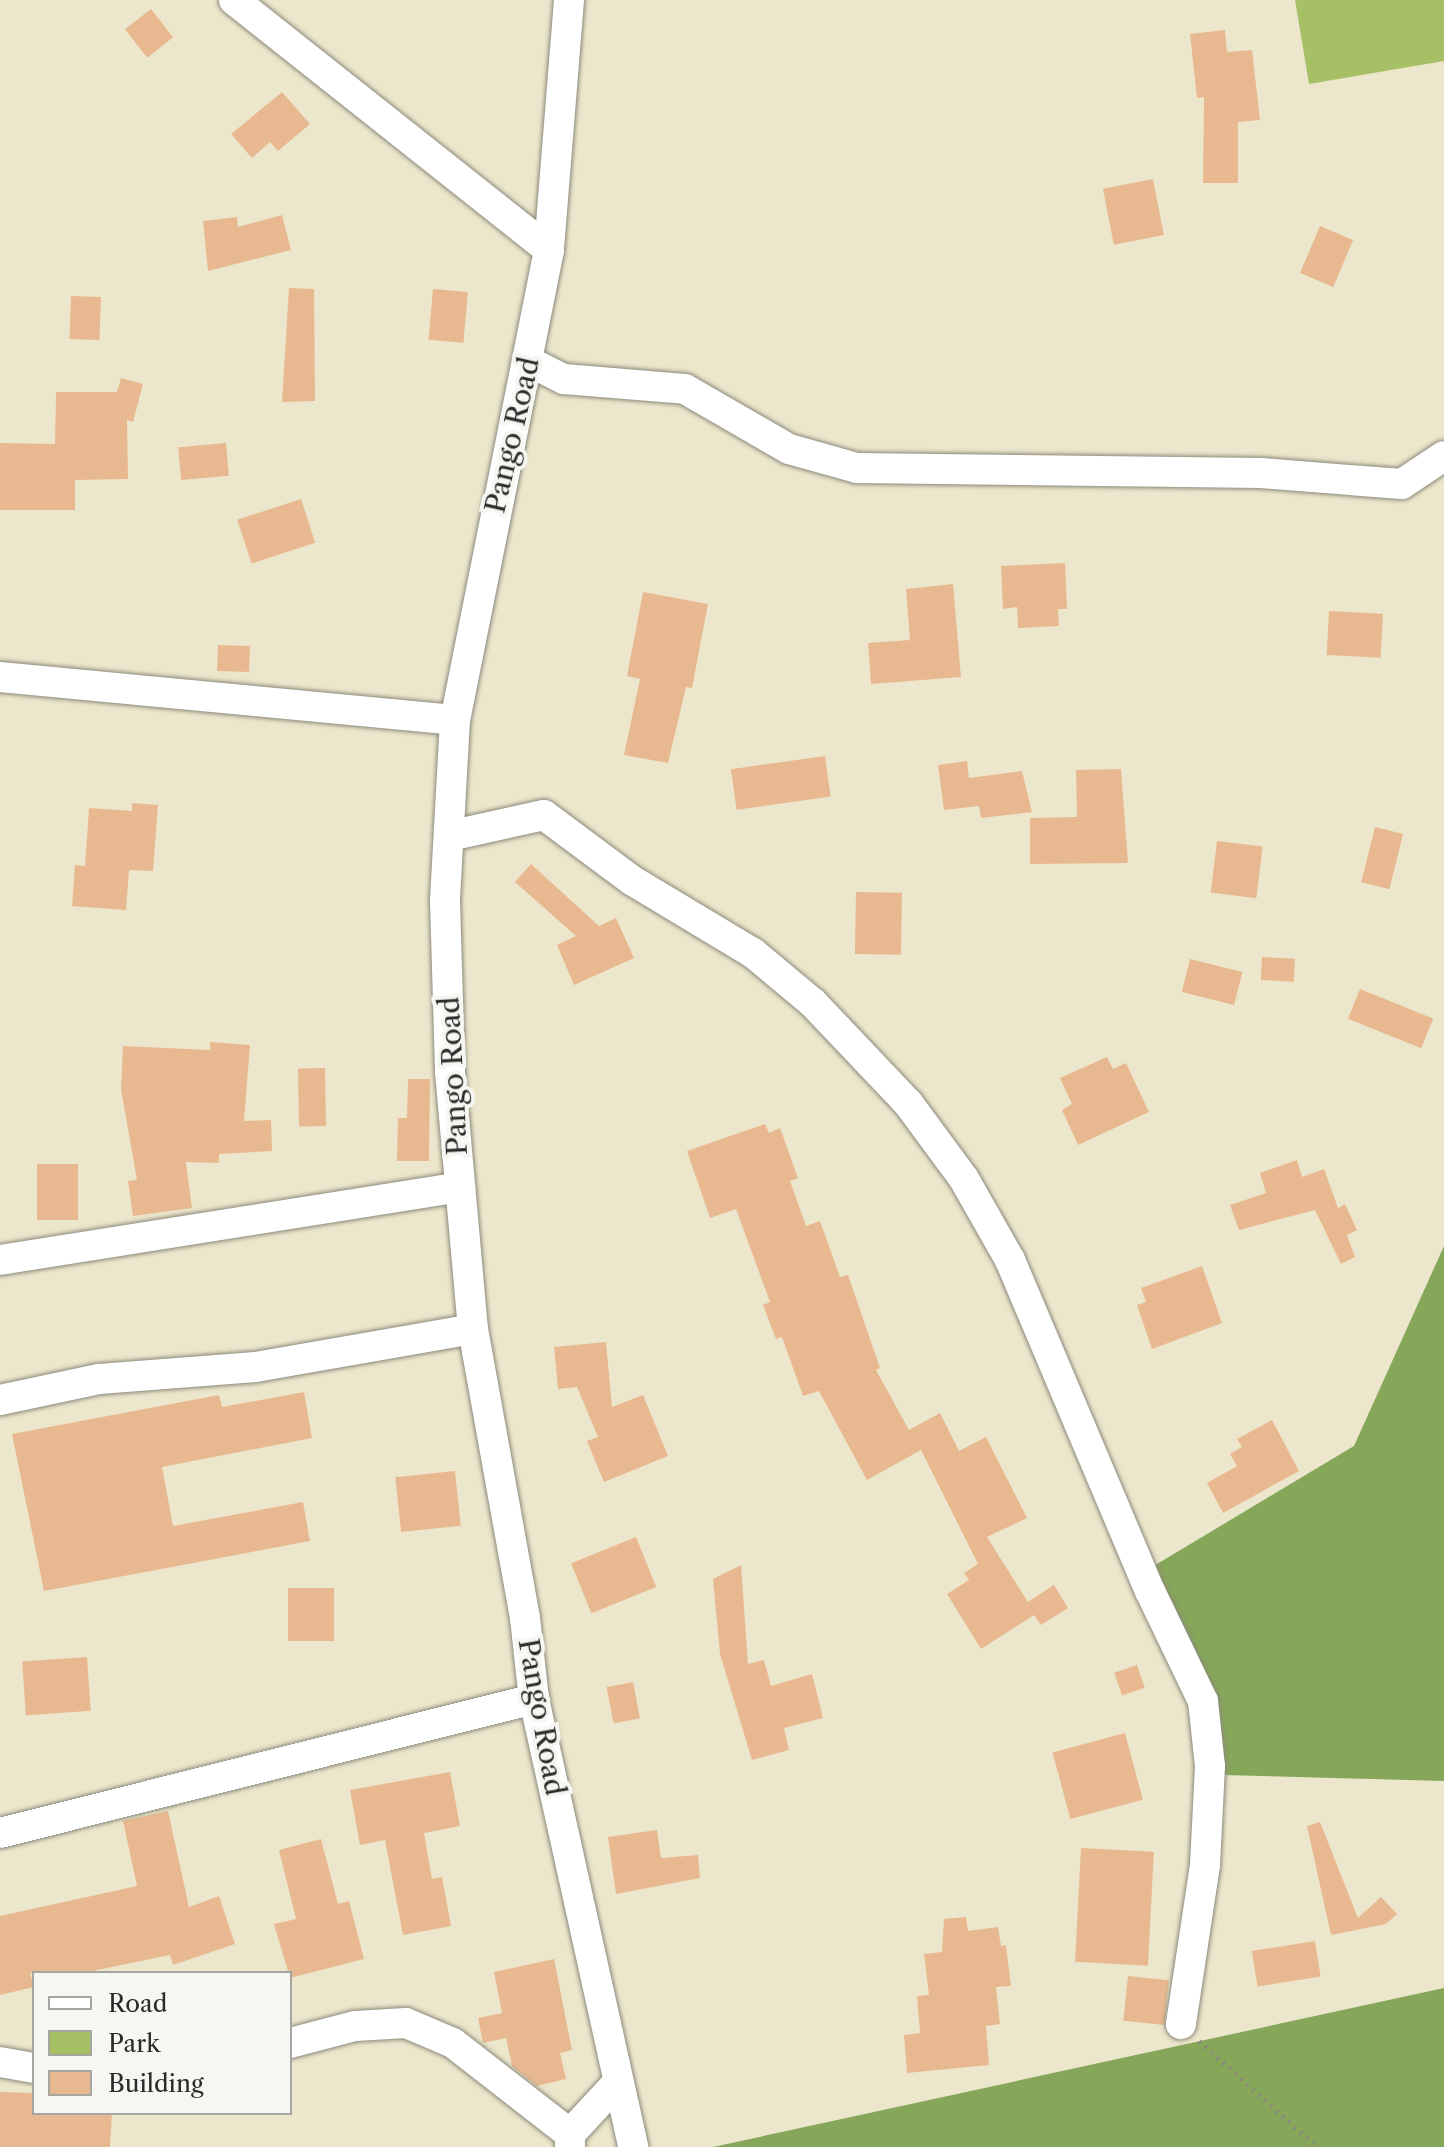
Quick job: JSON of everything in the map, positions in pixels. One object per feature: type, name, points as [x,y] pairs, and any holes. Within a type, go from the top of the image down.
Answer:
[{"type":"street","points":[[234,0],[549,250]]},
{"type":"street","name":"Pango Road","points":[[569,0],[549,250],[530,362],[498,491],[455,720],[445,901],[450,1072],[473,1329],[525,1618],[534,1699],[633,2147]]},
{"type":"street","points":[[530,362],[564,379],[685,389],[789,449],[857,468],[1261,473],[1402,484],[1444,456]]},
{"type":"street","points":[[0,677],[455,720]]},
{"type":"street","points":[[449,836],[544,815],[633,881],[753,953],[813,1003],[908,1103],[964,1179],[1010,1260],[1150,1591],[1203,1701],[1210,1766],[1205,1865],[1181,2024]]},
{"type":"street","points":[[0,1260],[460,1187]]},
{"type":"street","points":[[0,1400],[99,1379],[256,1367],[473,1329]]},
{"type":"street","points":[[0,1833],[534,1699]]},
{"type":"street","points":[[292,2042],[355,2026],[406,2023],[453,2043],[570,2141],[618,2082]]},
{"type":"street","points":[[0,2062],[32,2068]]},
{"type":"path","points":[[1181,2024],[1317,2147]]},
{"type":"green space","points":[[1295,0],[1444,0],[1444,61],[1309,84]]},
{"type":"green space","points":[[1444,1246],[1444,1781],[1223,1775],[1152,1567],[1354,1446]]},
{"type":"green space","points":[[1444,1988],[1444,2147],[713,2147]]},
{"type":"building","points":[[151,9],[173,37],[147,58],[125,29]]},
{"type":"building","points":[[1225,30],[1227,52],[1252,50],[1260,120],[1238,122],[1238,183],[1203,183],[1204,97],[1197,98],[1190,34]]},
{"type":"building","points":[[282,92],[310,124],[278,151],[270,142],[252,158],[231,134]]},
{"type":"building","points":[[1153,179],[1164,235],[1114,245],[1103,189]]},
{"type":"building","points":[[282,215],[291,250],[208,271],[203,221],[237,217],[238,227]]},
{"type":"building","points":[[1320,226],[1353,240],[1333,287],[1300,273]]},
{"type":"building","points":[[289,288],[314,289],[315,401],[282,402]]},
{"type":"building","points":[[433,289],[468,292],[463,343],[429,340]]},
{"type":"building","points":[[71,296],[101,297],[99,340],[69,339]]},
{"type":"building","points":[[121,378],[143,384],[133,422],[127,420],[128,479],[75,480],[75,510],[0,510],[0,443],[55,444],[56,392],[117,392]]},
{"type":"building","points":[[226,443],[229,476],[181,480],[178,447]]},
{"type":"building","points":[[301,499],[315,543],[251,563],[237,520]]},
{"type":"building","points":[[1065,563],[1067,609],[1058,609],[1059,626],[1018,628],[1017,607],[1003,609],[1001,566]]},
{"type":"building","points":[[953,584],[961,677],[871,684],[868,643],[910,640],[906,589]]},
{"type":"building","points":[[643,592],[708,604],[692,688],[686,687],[668,763],[624,755],[640,679],[627,676]]},
{"type":"building","points":[[1329,611],[1383,614],[1381,658],[1327,655]]},
{"type":"building","points":[[218,645],[250,646],[249,672],[217,671]]},
{"type":"building","points":[[825,756],[831,797],[737,810],[731,769]]},
{"type":"building","points":[[967,761],[969,778],[1022,771],[1032,812],[981,818],[979,806],[944,810],[938,765]]},
{"type":"building","points":[[1121,769],[1128,863],[1030,864],[1030,818],[1077,817],[1076,770]]},
{"type":"building","points":[[132,803],[158,805],[153,871],[129,870],[126,910],[72,906],[75,865],[85,866],[89,808],[132,811]]},
{"type":"building","points":[[1375,827],[1403,834],[1389,889],[1361,882]]},
{"type":"building","points":[[1217,841],[1263,847],[1256,898],[1211,893]]},
{"type":"building","points":[[531,864],[599,926],[616,918],[634,958],[574,985],[557,945],[576,936],[515,882]]},
{"type":"building","points":[[856,892],[902,893],[901,955],[855,954]]},
{"type":"building","points":[[1262,957],[1295,959],[1294,982],[1261,980]]},
{"type":"building","points":[[1190,959],[1242,972],[1234,1005],[1182,992]]},
{"type":"building","points":[[1360,989],[1433,1019],[1421,1048],[1348,1019]]},
{"type":"building","points":[[210,1042],[250,1045],[244,1121],[271,1120],[272,1151],[219,1154],[219,1163],[186,1162],[192,1208],[133,1216],[128,1181],[137,1180],[121,1089],[123,1046],[210,1050]]},
{"type":"building","points":[[1107,1057],[1113,1069],[1126,1063],[1149,1112],[1078,1145],[1062,1110],[1072,1104],[1060,1078]]},
{"type":"building","points":[[298,1068],[325,1068],[326,1126],[299,1126]]},
{"type":"building","points":[[408,1079],[430,1079],[429,1161],[397,1161],[398,1118],[407,1118]]},
{"type":"building","points":[[765,1124],[769,1133],[780,1128],[798,1178],[790,1181],[806,1226],[820,1221],[840,1277],[848,1275],[880,1368],[876,1370],[909,1430],[940,1413],[959,1451],[986,1437],[1027,1518],[987,1537],[1028,1602],[1054,1585],[1068,1608],[1041,1625],[1034,1615],[981,1649],[947,1594],[969,1580],[964,1573],[978,1564],[921,1450],[867,1480],[819,1391],[803,1396],[782,1337],[776,1339],[763,1305],[770,1302],[736,1209],[710,1218],[687,1151]]},
{"type":"building","points":[[1297,1160],[1302,1177],[1324,1169],[1338,1208],[1345,1204],[1357,1230],[1347,1235],[1355,1257],[1341,1264],[1315,1210],[1239,1230],[1230,1205],[1266,1193],[1260,1173]]},
{"type":"building","points":[[37,1164],[78,1164],[78,1220],[37,1220]]},
{"type":"building","points":[[1202,1266],[1222,1323],[1152,1349],[1137,1305],[1146,1302],[1141,1288]]},
{"type":"building","points":[[606,1342],[612,1407],[643,1395],[668,1456],[604,1482],[587,1441],[598,1437],[577,1387],[558,1389],[554,1347]]},
{"type":"building","points":[[304,1392],[312,1438],[162,1467],[173,1526],[303,1502],[310,1541],[44,1591],[12,1434],[219,1395],[222,1407]]},
{"type":"building","points":[[1272,1420],[1299,1471],[1223,1513],[1207,1483],[1237,1466],[1230,1454],[1242,1447],[1237,1439]]},
{"type":"building","points":[[455,1471],[461,1526],[401,1532],[395,1477]]},
{"type":"building","points":[[636,1537],[656,1587],[591,1613],[571,1563]]},
{"type":"building","points":[[741,1565],[748,1664],[764,1660],[771,1686],[812,1674],[823,1718],[784,1728],[789,1750],[752,1760],[720,1654],[713,1579]]},
{"type":"building","points":[[288,1588],[334,1588],[334,1641],[288,1641]]},
{"type":"building","points":[[87,1657],[91,1711],[26,1715],[22,1662]]},
{"type":"building","points":[[1137,1665],[1145,1688],[1122,1696],[1114,1673]]},
{"type":"building","points":[[633,1682],[640,1718],[614,1723],[606,1687]]},
{"type":"building","points":[[1125,1733],[1143,1800],[1070,1819],[1053,1752]]},
{"type":"building","points":[[450,1772],[460,1826],[424,1833],[432,1879],[442,1877],[451,1926],[403,1935],[385,1840],[360,1845],[350,1790]]},
{"type":"building","points":[[168,1811],[189,1907],[219,1896],[235,1944],[173,1965],[170,1955],[93,1971],[32,1971],[32,1987],[0,1995],[0,1916],[137,1886],[123,1821]]},
{"type":"building","points":[[1320,1822],[1358,1918],[1381,1897],[1397,1914],[1386,1924],[1331,1935],[1307,1826]]},
{"type":"building","points":[[657,1830],[661,1858],[698,1855],[700,1878],[616,1894],[608,1837]]},
{"type":"building","points":[[321,1839],[338,1904],[349,1901],[364,1959],[292,1977],[274,1924],[296,1919],[279,1850]]},
{"type":"building","points":[[1081,1848],[1154,1852],[1148,1966],[1075,1962]]},
{"type":"building","points":[[966,1917],[968,1931],[998,1927],[1001,1946],[1006,1945],[1011,1986],[996,1987],[1000,2024],[986,2026],[989,2065],[907,2073],[904,2035],[920,2033],[917,1996],[929,1995],[924,1954],[942,1952],[944,1919]]},
{"type":"building","points":[[1315,1941],[1321,1977],[1257,1987],[1252,1951]]},
{"type":"building","points":[[554,1959],[572,2050],[560,2053],[566,2079],[537,2086],[512,2066],[506,2038],[483,2043],[478,2018],[502,2013],[494,1972]]},
{"type":"building","points":[[1128,1976],[1169,1980],[1164,2025],[1123,2021]]},
{"type":"building","points":[[0,2092],[32,2093],[32,2115],[112,2115],[110,2147],[0,2147]]}]
